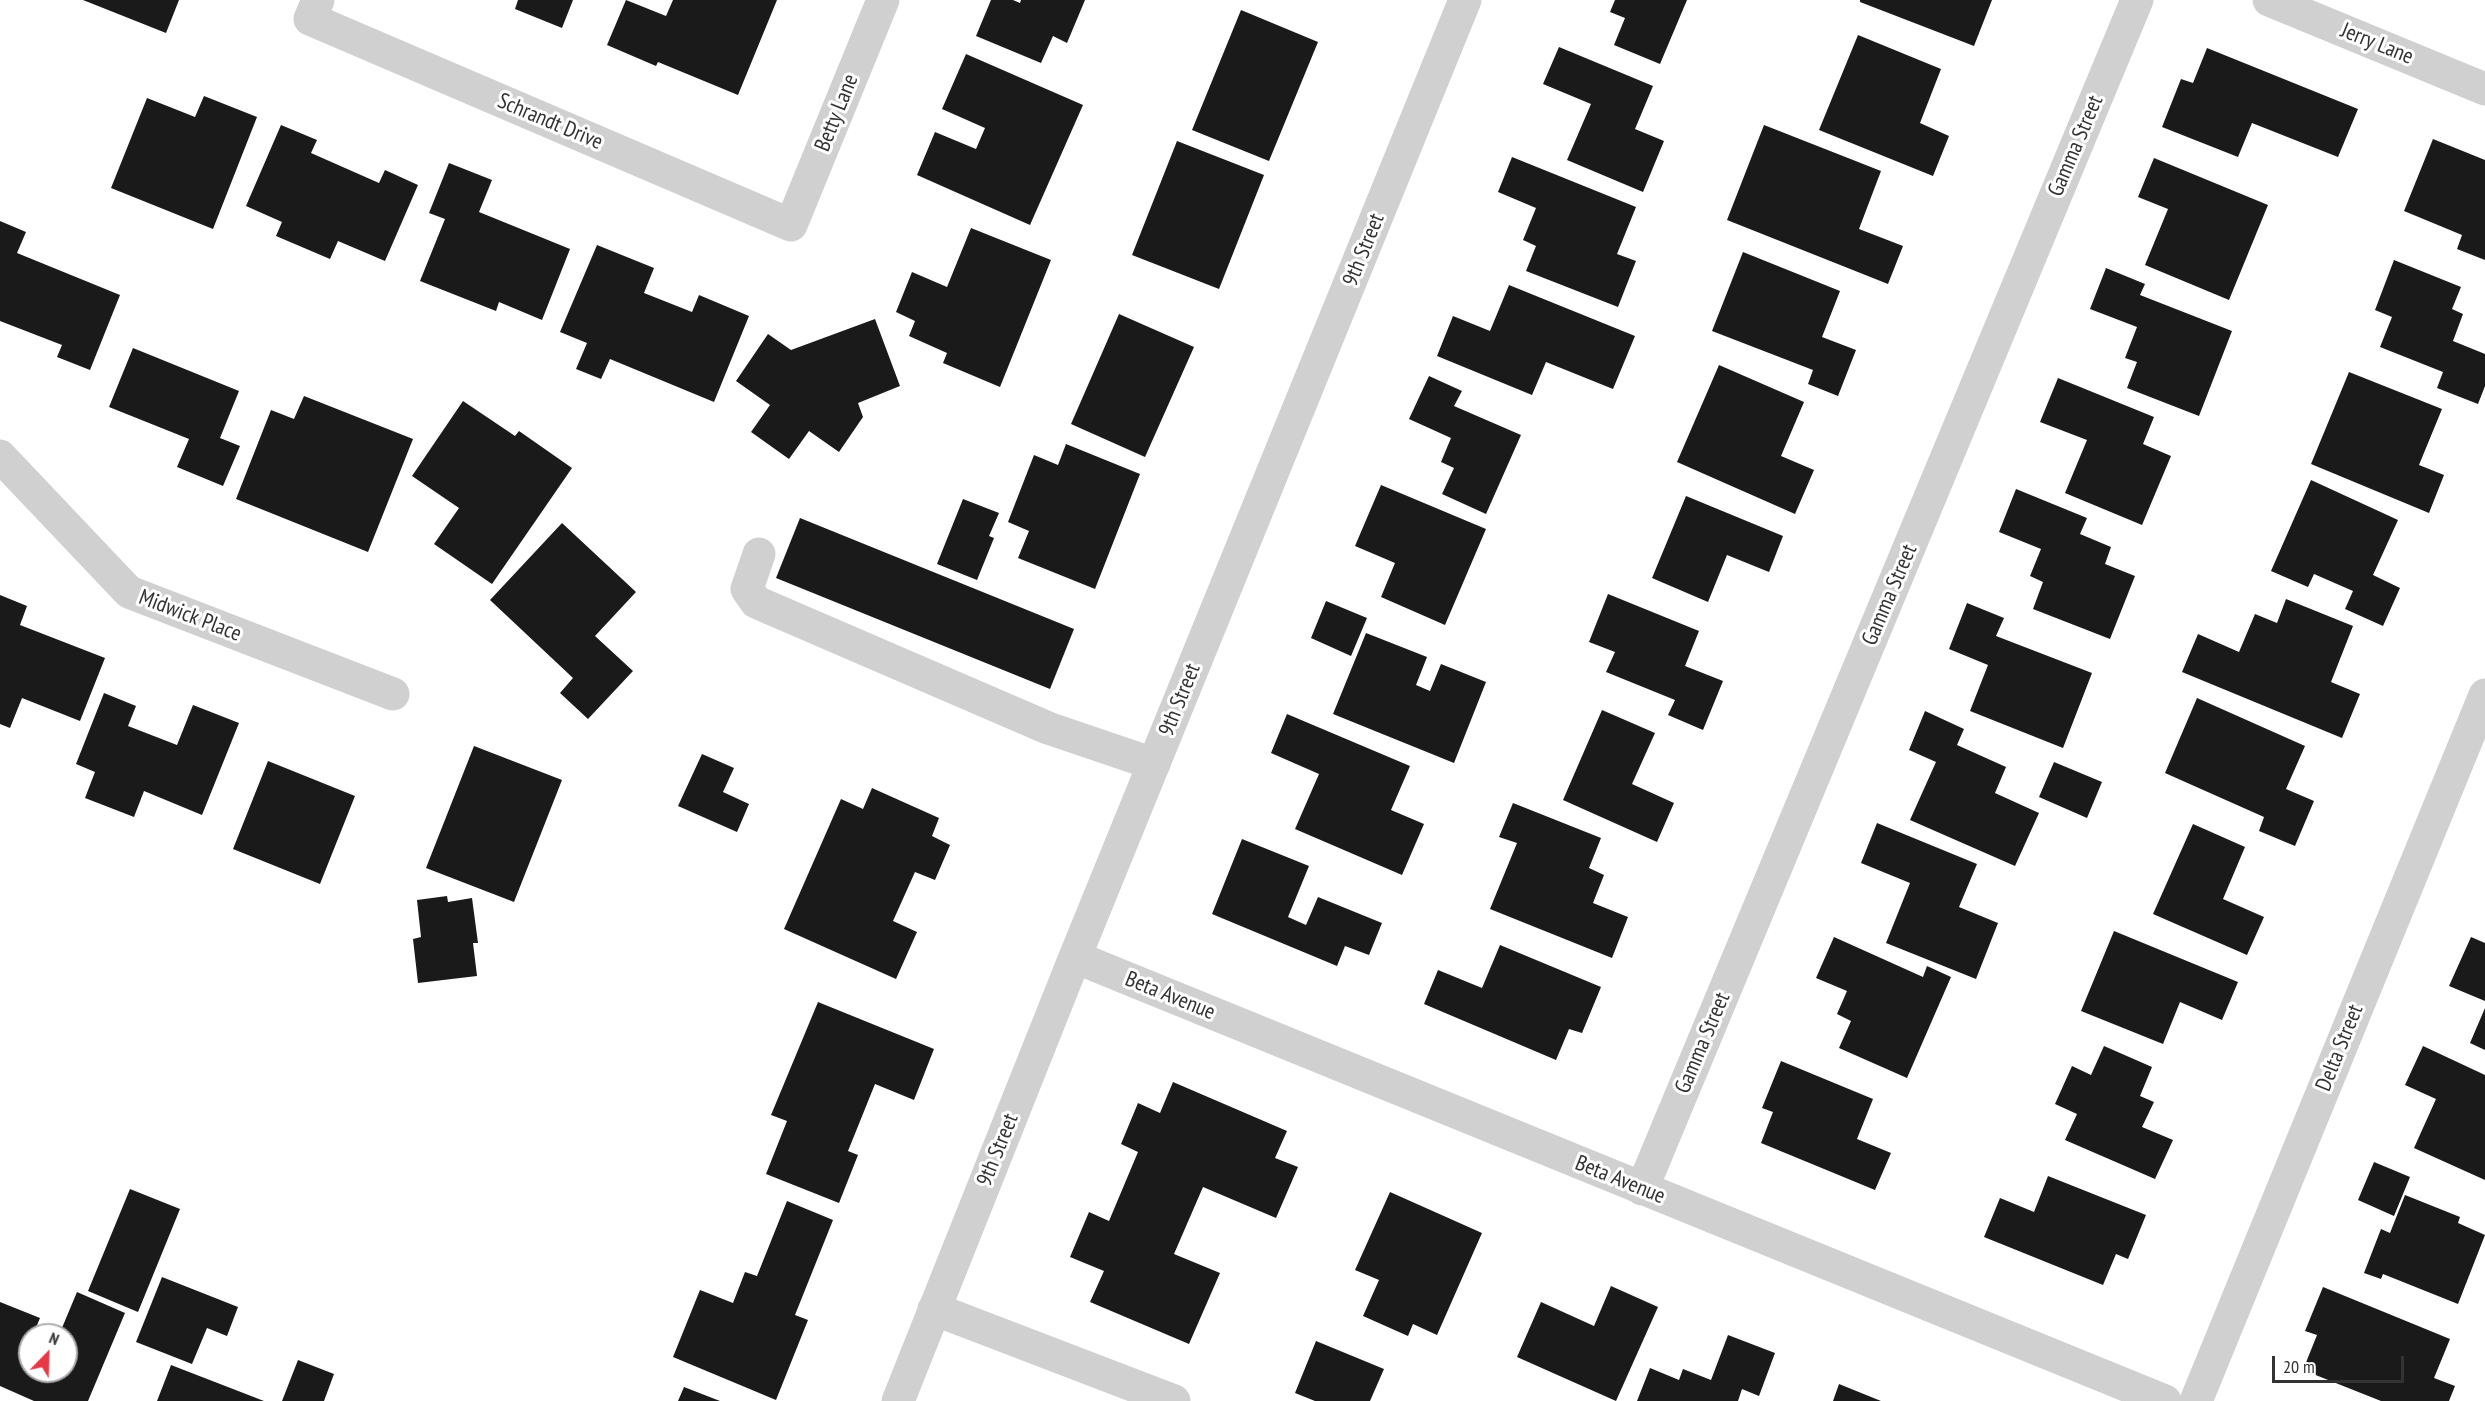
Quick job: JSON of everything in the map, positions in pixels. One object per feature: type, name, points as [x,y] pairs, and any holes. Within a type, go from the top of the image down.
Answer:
[{"type":"street","name":"Betty Lane","points":[[791,225],[883,0]]},
{"type":"street","name":"9th Street","points":[[898,1401],[1075,957],[1466,0]]},
{"type":"street","name":"Gamma Street","points":[[1642,1189],[2137,0]]},
{"type":"street","name":"Jerry Lane","points":[[2269,0],[2485,89]]},
{"type":"street","name":"Schrandt Drive","points":[[314,9],[791,225]]},
{"type":"street","name":"Midwick Place","points":[[0,456],[129,592],[393,694]]},
{"type":"street","points":[[759,554],[747,589],[756,602],[1048,728],[1154,764]]},
{"type":"street","name":"Delta Street","points":[[2196,1401],[2485,695]]},
{"type":"street","name":"Beta Avenue","points":[[1075,957],[2165,1401]]},
{"type":"street","points":[[934,1310],[1174,1401]]},
{"type":"building","points":[[83,0],[179,0],[166,33]]},
{"type":"building","points":[[518,0],[573,0],[562,28],[515,9]]},
{"type":"building","points":[[626,0],[666,16],[673,0],[777,0],[738,95],[658,62],[656,66],[607,45]]},
{"type":"building","points":[[991,0],[1013,0],[1020,3],[1021,0],[1085,0],[1067,43],[1053,36],[1041,63],[976,36]]},
{"type":"building","points":[[1615,0],[1687,0],[1660,64],[1614,45],[1625,18],[1610,12]]},
{"type":"building","points":[[1860,0],[1992,0],[1974,46],[1860,2]]},
{"type":"building","points":[[1241,10],[1318,42],[1269,161],[1192,130]]},
{"type":"building","points":[[1858,35],[1941,69],[1920,123],[1949,136],[1933,176],[1819,130]]},
{"type":"building","points":[[1559,47],[1653,86],[1635,129],[1664,141],[1643,192],[1567,160],[1591,104],[1543,84]]},
{"type":"building","points":[[2207,48],[2358,109],[2338,157],[2252,123],[2238,157],[2162,127],[2181,79],[2193,83]]},
{"type":"building","points":[[966,54],[1083,105],[1030,225],[917,175],[935,132],[976,149],[985,128],[942,109]]},
{"type":"building","points":[[204,96],[257,117],[213,229],[111,188],[147,98],[195,117]]},
{"type":"building","points":[[281,125],[317,140],[311,153],[379,183],[385,170],[418,185],[385,261],[338,241],[330,259],[276,236],[282,222],[246,206]]},
{"type":"building","points":[[1764,125],[1881,171],[1859,229],[1903,246],[1888,284],[1727,220]]},
{"type":"building","points":[[2433,139],[2485,160],[2485,260],[2457,249],[2462,235],[2404,211]]},
{"type":"building","points":[[1177,141],[1264,175],[1219,289],[1132,255]]},
{"type":"building","points":[[1512,157],[1636,207],[1617,254],[1636,261],[1618,307],[1526,271],[1536,246],[1523,240],[1536,208],[1498,192]]},
{"type":"building","points":[[2154,158],[2268,205],[2229,300],[2145,265],[2168,209],[2138,197]]},
{"type":"building","points":[[449,163],[492,180],[479,212],[570,249],[542,320],[499,302],[496,311],[420,281],[445,219],[429,213]]},
{"type":"building","points":[[0,221],[26,232],[17,253],[120,295],[90,370],[57,357],[62,345],[0,321]]},
{"type":"building","points":[[971,228],[1051,260],[1000,387],[943,363],[947,353],[909,336],[915,321],[896,312],[912,272],[947,287]]},
{"type":"building","points":[[597,245],[654,268],[644,293],[692,312],[699,295],[749,316],[714,402],[610,359],[601,379],[576,369],[587,343],[560,332]]},
{"type":"building","points":[[1743,252],[1840,291],[1822,337],[1856,350],[1838,396],[1808,384],[1813,370],[1712,331]]},
{"type":"building","points":[[2394,260],[2461,287],[2452,309],[2463,314],[2453,341],[2485,354],[2485,386],[2478,404],[2437,388],[2443,372],[2380,347],[2392,317],[2375,310]]},
{"type":"building","points":[[2106,268],[2145,284],[2140,295],[2232,331],[2199,416],[2127,388],[2137,362],[2125,358],[2137,327],[2090,309]]},
{"type":"building","points":[[1509,285],[1635,336],[1613,389],[1546,362],[1532,395],[1437,356],[1453,316],[1490,331]]},
{"type":"building","points":[[1119,314],[1194,347],[1145,457],[1071,424]]},
{"type":"building","points":[[875,319],[900,386],[858,403],[863,417],[839,452],[809,431],[789,459],[751,432],[770,405],[736,381],[768,334],[791,350]]},
{"type":"building","points":[[133,348],[239,391],[220,438],[240,446],[223,486],[177,467],[189,439],[109,407]]},
{"type":"building","points":[[1719,365],[1804,402],[1781,456],[1814,470],[1795,514],[1677,462]]},
{"type":"building","points":[[2349,372],[2442,409],[2419,465],[2444,475],[2429,513],[2311,464]]},
{"type":"building","points":[[1429,376],[1462,391],[1454,406],[1521,435],[1486,514],[1442,494],[1454,468],[1441,462],[1451,438],[1409,419]]},
{"type":"building","points":[[2058,378],[2154,417],[2143,444],[2171,456],[2142,525],[2065,493],[2087,440],[2040,422]]},
{"type":"building","points":[[304,396],[413,439],[368,552],[236,499],[271,410],[294,419]]},
{"type":"building","points":[[463,401],[515,436],[519,431],[572,468],[492,584],[434,544],[459,508],[412,476]]},
{"type":"building","points":[[1066,444],[1140,474],[1095,589],[1018,558],[1029,531],[1008,522],[1034,455],[1058,465]]},
{"type":"building","points":[[2311,480],[2398,520],[2373,575],[2400,588],[2383,626],[2345,609],[2353,591],[2314,574],[2308,587],[2271,571]]},
{"type":"building","points":[[1381,485],[1486,529],[1445,625],[1381,597],[1395,563],[1355,546]]},
{"type":"building","points":[[2016,489],[2087,518],[2080,534],[2111,547],[2105,564],[2135,576],[2110,639],[2033,609],[2043,582],[2030,576],[2041,549],[1999,532]]},
{"type":"building","points":[[1686,496],[1783,536],[1769,572],[1727,555],[1708,602],[1652,578]]},
{"type":"building","points":[[963,499],[999,513],[989,536],[994,538],[977,580],[937,564]]},
{"type":"building","points":[[800,518],[1074,629],[1050,689],[776,578]]},
{"type":"building","points":[[562,523],[636,592],[595,636],[633,671],[588,719],[560,693],[573,678],[490,600]]},
{"type":"building","points":[[1608,594],[1699,631],[1685,666],[1723,681],[1703,730],[1668,715],[1675,700],[1606,672],[1615,652],[1589,642]]},
{"type":"building","points":[[0,595],[27,606],[20,625],[105,658],[80,721],[22,698],[10,728],[0,724]]},
{"type":"building","points":[[2286,599],[2353,626],[2331,682],[2360,694],[2342,738],[2182,672],[2198,634],[2239,652],[2255,614],[2277,623]]},
{"type":"building","points":[[1326,601],[1367,618],[1351,656],[1311,638]]},
{"type":"building","points":[[1967,603],[2004,618],[1996,636],[2092,673],[2063,748],[1970,711],[1988,665],[1949,649]]},
{"type":"building","points":[[1366,633],[1427,657],[1416,685],[1430,691],[1441,664],[1486,682],[1454,763],[1333,714]]},
{"type":"building","points":[[104,693],[136,706],[128,726],[177,745],[193,705],[239,723],[202,815],[144,791],[134,817],[85,798],[95,772],[76,764]]},
{"type":"building","points":[[2197,698],[2305,746],[2286,789],[2314,801],[2295,846],[2259,831],[2264,817],[2165,773]]},
{"type":"building","points":[[1602,710],[1655,733],[1632,784],[1674,803],[1657,842],[1563,800]]},
{"type":"building","points":[[1925,711],[1964,729],[1957,745],[2006,767],[1995,793],[2039,813],[2015,866],[1910,820],[1936,762],[1909,750]]},
{"type":"building","points":[[1287,714],[1410,766],[1391,810],[1424,824],[1402,875],[1295,829],[1319,774],[1271,753]]},
{"type":"building","points":[[474,746],[562,780],[514,902],[426,868]]},
{"type":"building","points":[[702,754],[734,768],[723,792],[749,804],[737,832],[678,806]]},
{"type":"building","points":[[268,761],[355,796],[320,884],[233,849]]},
{"type":"building","points":[[2054,762],[2102,782],[2087,818],[2039,797]]},
{"type":"building","points":[[872,788],[939,818],[932,836],[950,845],[935,880],[915,872],[893,921],[917,932],[896,979],[784,929],[841,799],[863,809]]},
{"type":"building","points":[[1513,803],[1601,838],[1589,868],[1604,875],[1593,903],[1628,917],[1612,958],[1490,909],[1517,843],[1499,837]]},
{"type":"building","points":[[1877,823],[1977,864],[1959,907],[1998,923],[1976,979],[1886,943],[1910,883],[1861,863]]},
{"type":"building","points":[[2193,824],[2245,847],[2223,899],[2264,917],[2247,955],[2153,914]]},
{"type":"building","points":[[1242,839],[1309,866],[1288,917],[1306,925],[1318,897],[1382,923],[1369,955],[1345,946],[1337,966],[1212,914]]},
{"type":"building","points":[[447,896],[448,902],[472,898],[478,943],[473,943],[477,976],[418,983],[413,939],[421,937],[417,900]]},
{"type":"building","points":[[2114,931],[2238,982],[2222,1020],[2180,1002],[2163,1044],[2081,1011]]},
{"type":"building","points":[[1834,937],[1923,977],[1927,966],[1951,977],[1907,1078],[1839,1048],[1851,1021],[1837,1014],[1847,991],[1816,978]]},
{"type":"building","points":[[2471,937],[2485,943],[2485,1001],[2449,986]]},
{"type":"building","points":[[1500,945],[1601,987],[1582,1033],[1569,1029],[1556,1060],[1424,1004],[1438,970],[1482,988]]},
{"type":"building","points":[[818,1002],[934,1049],[914,1100],[875,1084],[848,1151],[858,1155],[839,1203],[766,1174],[787,1121],[771,1115]]},
{"type":"building","points":[[2485,1008],[2485,1050],[2470,1043]]},
{"type":"building","points":[[2104,1046],[2152,1067],[2140,1096],[2154,1102],[2142,1127],[2173,1140],[2155,1179],[2065,1140],[2077,1114],[2055,1104],[2072,1066],[2091,1075]]},
{"type":"building","points":[[2423,1046],[2485,1075],[2485,1180],[2414,1148],[2436,1099],[2405,1085]]},
{"type":"building","points":[[1781,1061],[1873,1099],[1857,1139],[1891,1153],[1875,1190],[1761,1143],[1773,1112],[1762,1108]]},
{"type":"building","points":[[1173,1082],[1287,1131],[1275,1158],[1298,1167],[1276,1218],[1203,1187],[1174,1254],[1220,1273],[1189,1344],[1090,1302],[1104,1271],[1070,1257],[1089,1212],[1109,1221],[1138,1152],[1121,1144],[1138,1103],[1160,1113]]},
{"type":"building","points":[[2374,1162],[2410,1177],[2394,1216],[2358,1200]]},
{"type":"building","points":[[2048,1176],[2146,1215],[2128,1259],[2116,1254],[2103,1285],[1984,1237],[2000,1198],[2034,1212]]},
{"type":"building","points":[[130,1189],[180,1209],[138,1312],[88,1291]]},
{"type":"building","points":[[1390,1192],[1482,1233],[1437,1335],[1413,1324],[1408,1336],[1363,1316],[1379,1280],[1355,1270]]},
{"type":"building","points":[[2405,1195],[2460,1217],[2458,1223],[2485,1235],[2458,1304],[2383,1274],[2381,1279],[2364,1273],[2381,1229],[2390,1233]]},
{"type":"building","points":[[787,1201],[833,1220],[795,1315],[808,1320],[776,1400],[673,1357],[700,1290],[733,1303],[745,1272],[757,1276]]},
{"type":"building","points":[[162,1277],[238,1307],[227,1336],[207,1328],[192,1364],[136,1342]]},
{"type":"building","points":[[1611,1286],[1658,1307],[1616,1401],[1517,1357],[1541,1302],[1594,1326]]},
{"type":"building","points":[[2323,1287],[2450,1339],[2434,1378],[2455,1386],[2449,1401],[2381,1401],[2303,1370],[2317,1335],[2305,1331]]},
{"type":"building","points":[[77,1292],[125,1313],[88,1401],[34,1401],[0,1386],[0,1302],[40,1318],[38,1323],[18,1323],[18,1383],[78,1383],[78,1323],[64,1323]]},
{"type":"building","points":[[1728,1335],[1775,1353],[1759,1396],[1742,1389],[1738,1401],[1637,1401],[1650,1368],[1679,1380],[1683,1369],[1711,1380]]},
{"type":"building","points":[[1316,1341],[1384,1369],[1370,1401],[1315,1401],[1295,1393]]},
{"type":"building","points":[[298,1360],[334,1374],[324,1401],[282,1401]]},
{"type":"building","points":[[171,1365],[264,1401],[157,1401]]},
{"type":"building","points":[[1839,1384],[1881,1401],[1833,1401]]},
{"type":"building","points":[[684,1387],[720,1401],[678,1401]]}]
